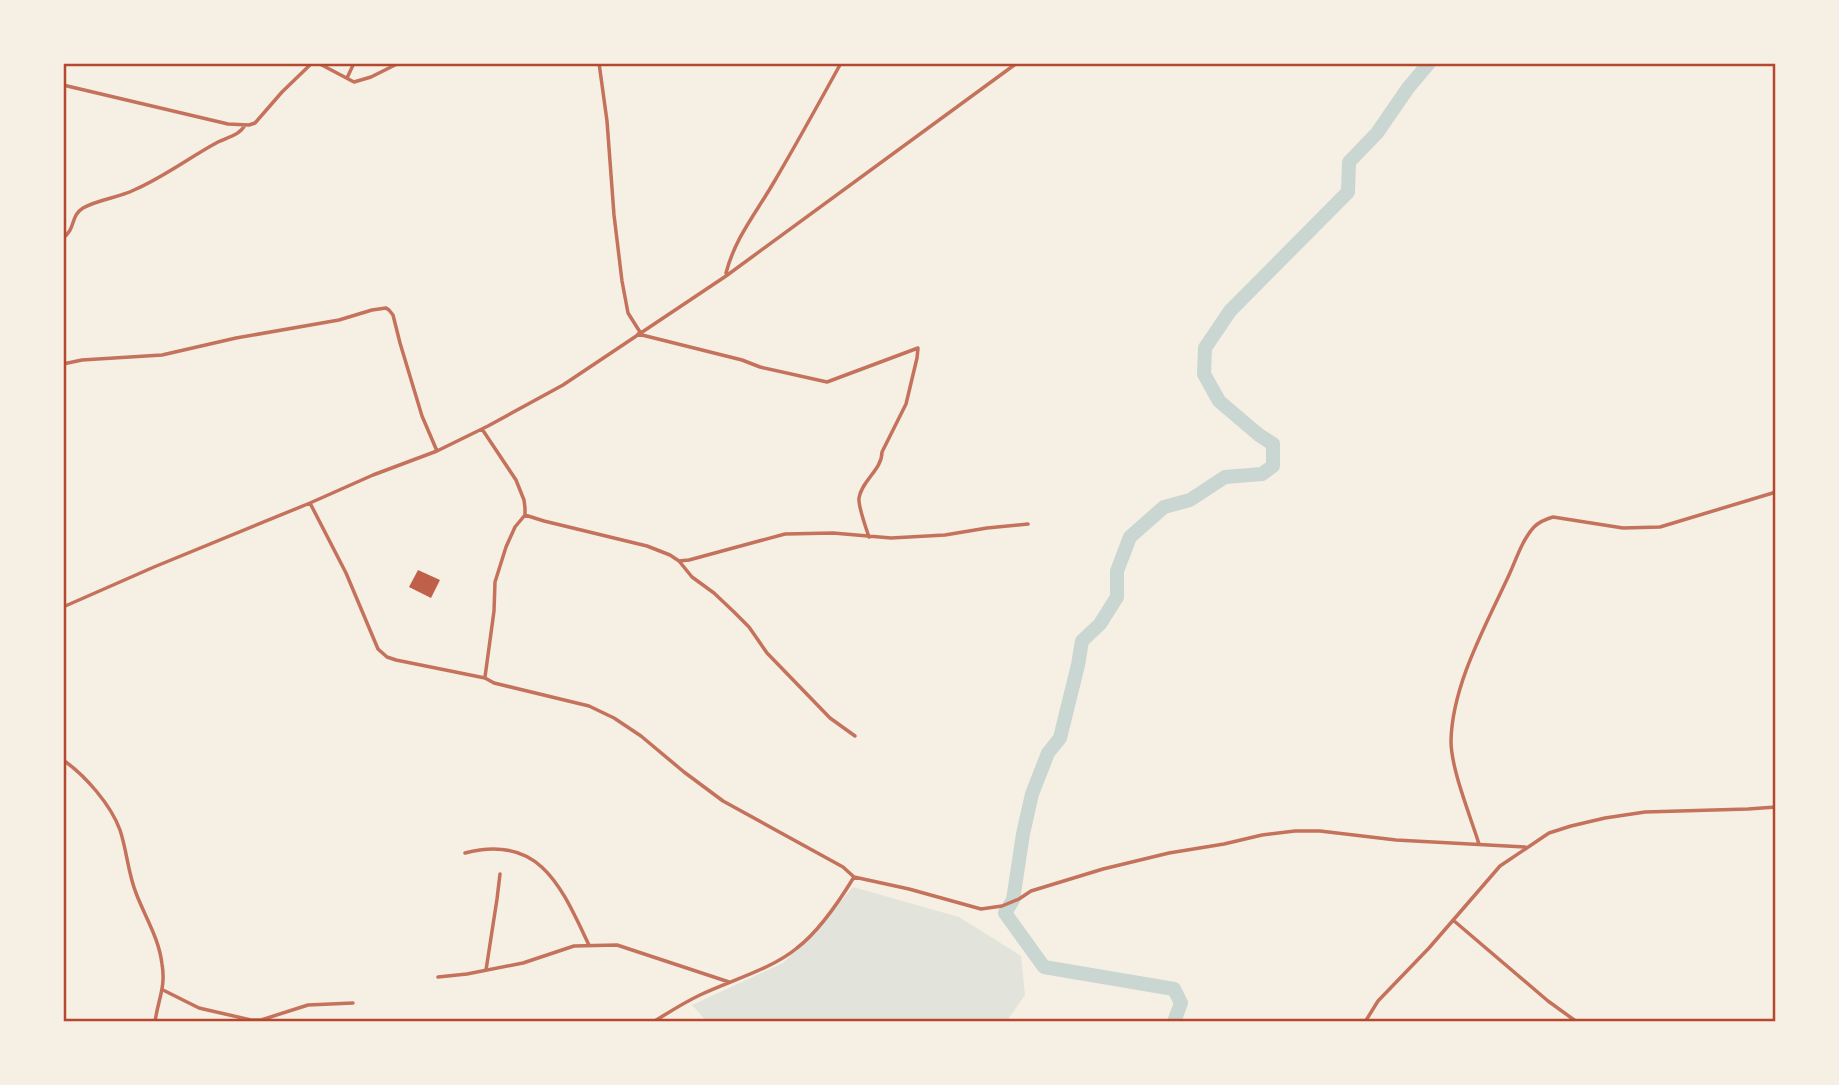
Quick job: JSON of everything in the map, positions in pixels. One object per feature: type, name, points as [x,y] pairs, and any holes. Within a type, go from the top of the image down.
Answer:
[{"type":"street","points":[[63,85],[228,124],[245,125],[255,123],[312,63]]},
{"type":"street","points":[[318,63],[350,81],[359,81],[399,63]]},
{"type":"street","points":[[347,78],[354,63]]},
{"type":"street","points":[[599,63],[622,281],[628,313],[639,333],[760,367],[827,382],[918,348],[906,404],[883,452],[882,461],[868,479],[859,499],[869,537]]},
{"type":"street","points":[[726,275],[742,232],[774,183],[841,63]]},
{"type":"street","points":[[63,607],[373,475],[437,451],[563,385],[726,275],[1017,63]]},
{"type":"street","points":[[63,238],[69,233],[77,213],[84,208],[135,190],[200,151],[237,134],[245,125]]},
{"type":"street","points":[[63,364],[82,360],[162,355],[386,308],[393,315],[422,416],[437,451]]},
{"type":"street","points":[[482,429],[516,480],[524,500],[524,514],[506,547],[495,582],[485,678]]},
{"type":"street","points":[[1479,844],[1454,763],[1451,744],[1456,702],[1482,632],[1524,543],[1534,528],[1545,519],[1553,517],[1623,528],[1660,527],[1776,492]]},
{"type":"street","points":[[310,503],[346,573],[379,649],[387,657],[485,678],[494,683],[589,706],[641,736],[723,801],[843,867],[854,877],[981,909],[1002,905],[1031,891],[1103,869],[1168,853],[1296,831],[1525,847]]},
{"type":"street","points":[[524,514],[647,546],[670,555],[749,627],[767,653],[830,718],[855,736]]},
{"type":"street","points":[[678,561],[785,534],[833,533],[891,538],[945,535],[1028,524]]},
{"type":"street","points":[[63,760],[92,788],[117,823],[130,875],[158,944],[162,964],[163,990],[155,1022]]},
{"type":"street","points":[[1365,1022],[1378,1001],[1429,948],[1500,866],[1549,833],[1571,825],[1644,812],[1776,807]]},
{"type":"street","points":[[465,853],[485,848],[517,852],[543,866],[564,892],[589,945]]},
{"type":"street","points":[[486,970],[500,874]]},
{"type":"street","points":[[653,1022],[692,999],[795,950],[825,917],[854,877]]},
{"type":"street","points":[[1453,920],[1548,1001],[1577,1022]]},
{"type":"street","points":[[438,976],[523,963],[574,946],[617,945],[729,982]]},
{"type":"street","points":[[163,990],[199,1008],[251,1020],[261,1020],[308,1005],[353,1003]]},
{"type":"shaded area","points":[[853,887],[959,917],[1021,956],[1025,995],[1006,1022],[707,1022],[692,1005],[783,963]]},
{"type":"building","points":[[418,570],[440,580],[431,598],[409,587]]},
{"type":"waterway","points":[[1174,1022],[1181,1003],[1174,989],[1044,967],[1005,913],[1013,900],[1032,794],[1048,753],[1060,738],[1082,641],[1100,624],[1117,597],[1117,571],[1130,537],[1164,507],[1190,500],[1225,477],[1262,474],[1273,466],[1273,444],[1219,401],[1204,374],[1205,348],[1230,311],[1348,192],[1349,162],[1377,133],[1429,63]]}]
